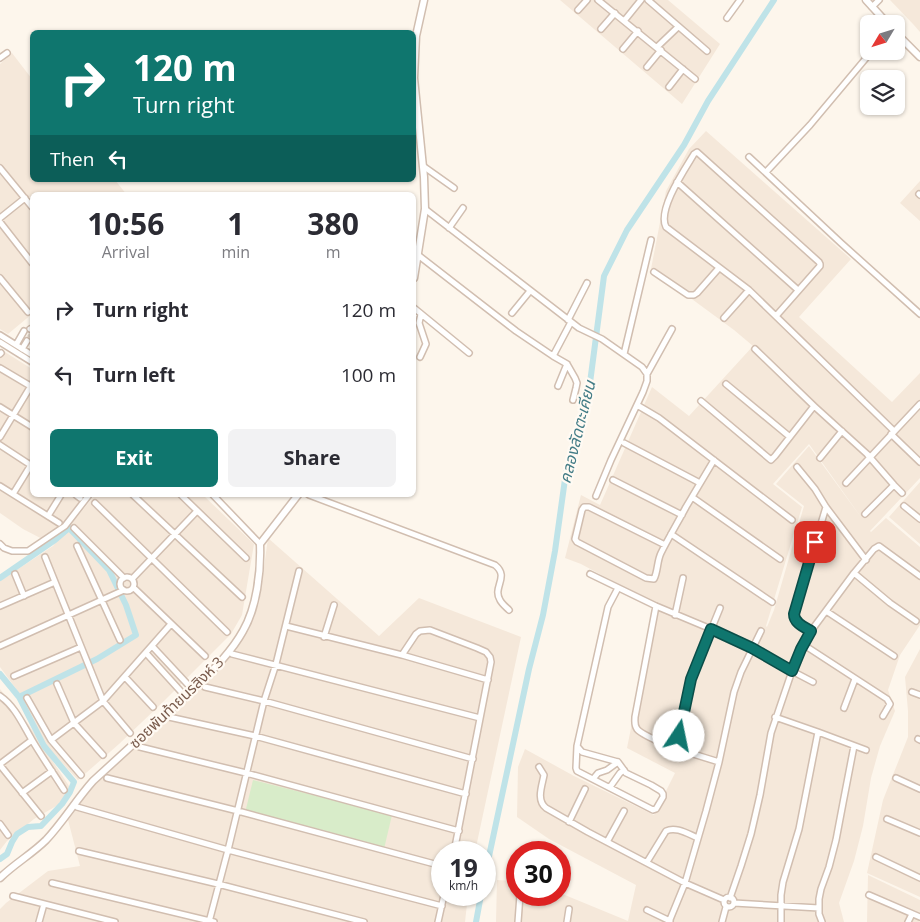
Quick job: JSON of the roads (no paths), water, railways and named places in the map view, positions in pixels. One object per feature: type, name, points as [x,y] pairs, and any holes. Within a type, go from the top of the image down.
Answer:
[{"type":"street","points":[[416,36],[424,0]]},
{"type":"street","points":[[578,10],[587,0]]},
{"type":"street","points":[[598,0],[695,79]]},
{"type":"street","points":[[624,21],[641,0]]},
{"type":"street","points":[[648,0],[707,51]]},
{"type":"street","points":[[727,18],[740,0]]},
{"type":"street","points":[[866,0],[880,15]]},
{"type":"street","points":[[872,7],[879,0]]},
{"type":"street","points":[[601,29],[615,12]]},
{"type":"street","points":[[647,68],[659,49],[678,27]]},
{"type":"street","points":[[623,49],[638,31]]},
{"type":"street","points":[[905,42],[920,57]]},
{"type":"street","points":[[0,58],[7,53]]},
{"type":"street","points":[[766,172],[810,125],[864,60]]},
{"type":"street","points":[[669,86],[683,69]]},
{"type":"street","points":[[416,98],[425,209],[416,266]]},
{"type":"street","points":[[776,316],[820,264],[697,152],[677,182],[668,201],[663,217],[669,231],[749,290],[920,462]]},
{"type":"street","points":[[749,157],[920,314]]},
{"type":"street","points":[[423,166],[454,188]]},
{"type":"street","points":[[0,168],[30,204]]},
{"type":"street","points":[[677,182],[798,290]]},
{"type":"street","points":[[0,218],[25,198]]},
{"type":"street","points":[[449,228],[463,208]]},
{"type":"street","points":[[425,209],[569,321],[584,331],[602,339],[642,367],[647,374]]},
{"type":"street","points":[[0,222],[30,260]]},
{"type":"street","points":[[624,354],[651,240]]},
{"type":"street","points":[[418,255],[516,332],[567,364],[576,383],[573,400]]},
{"type":"street","points":[[654,272],[688,295],[694,295],[698,293],[719,268]]},
{"type":"street","points":[[0,278],[28,312]]},
{"type":"street","points":[[553,356],[587,283]]},
{"type":"street","points":[[724,318],[749,290]]},
{"type":"street","points":[[512,313],[530,291]]},
{"type":"street","points":[[416,310],[469,353]]},
{"type":"street","points":[[420,357],[426,344],[419,323],[421,314]]},
{"type":"street","points":[[596,496],[637,405],[647,381],[647,374],[672,330]]},
{"type":"street","points":[[16,345],[24,331]]},
{"type":"street","points":[[0,335],[30,354]]},
{"type":"street","points":[[22,349],[27,341]]},
{"type":"street","points":[[0,342],[30,361]]},
{"type":"street","points":[[755,349],[870,457],[902,493]]},
{"type":"street","points":[[558,386],[567,364]]},
{"type":"street","points":[[0,368],[30,385]]},
{"type":"street","points":[[726,384],[790,438]]},
{"type":"street","points":[[0,437],[30,389]]},
{"type":"street","points":[[701,402],[771,460],[814,406]]},
{"type":"street","points":[[846,483],[920,404]]},
{"type":"street","points":[[637,405],[658,418],[792,520]]},
{"type":"street","points":[[0,407],[30,426]]},
{"type":"street","points":[[820,458],[842,431]]},
{"type":"street","points":[[624,443],[700,483]]},
{"type":"street","points":[[0,446],[30,464]]},
{"type":"street","points":[[665,545],[588,507],[584,507],[582,510],[576,535],[577,542],[646,578],[654,579],[660,555],[665,545],[714,460]]},
{"type":"street","points":[[797,467],[866,560]]},
{"type":"street","points":[[13,494],[30,468]]},
{"type":"street","points":[[613,480],[682,515]]},
{"type":"street","points":[[865,514],[894,485]]},
{"type":"street","points":[[0,486],[59,523]]},
{"type":"street","points":[[48,516],[60,497]]},
{"type":"street","points":[[0,544],[12,551],[28,551],[65,526],[87,497]]},
{"type":"street","points":[[135,497],[242,597]]},
{"type":"street","points":[[182,497],[246,558]]},
{"type":"street","points":[[215,497],[260,544],[296,497]]},
{"type":"street","points":[[314,497],[495,565],[499,568],[502,576],[498,598],[509,610]]},
{"type":"street","points":[[692,497],[780,559]]},
{"type":"street","points":[[95,503],[227,632]]},
{"type":"street","points":[[904,506],[920,519]]},
{"type":"street","points":[[811,631],[796,621],[794,614],[826,507]]},
{"type":"street","points":[[132,579],[197,510]]},
{"type":"street","points":[[74,528],[124,578],[132,579]]},
{"type":"street","points":[[671,534],[772,602]]},
{"type":"street","name":"ซอยพันท้ายนรสิงห์ 3","points":[[0,878],[42,844],[53,833],[79,796],[93,781],[193,690],[220,662],[244,630],[251,613],[257,591],[260,544]]},
{"type":"street","points":[[77,546],[120,640]]},
{"type":"street","points":[[722,922],[726,907],[724,904],[729,900],[742,866],[751,834],[775,718],[792,671],[811,631],[874,549],[879,546],[920,576]]},
{"type":"street","points":[[46,557],[103,701],[130,733]]},
{"type":"street","points":[[52,884],[210,922],[255,736],[276,664],[299,571]]},
{"type":"street","points":[[15,574],[24,596]]},
{"type":"street","points":[[590,574],[675,615],[752,648],[814,682]]},
{"type":"street","points":[[854,574],[890,603],[916,620]]},
{"type":"street","points":[[124,578],[120,584],[124,590]]},
{"type":"street","points":[[675,615],[683,578]]},
{"type":"street","points":[[132,579],[134,588],[205,656]]},
{"type":"street","points":[[0,606],[55,582]]},
{"type":"street","points":[[0,646],[124,590],[130,591],[134,588]]},
{"type":"street","points":[[577,746],[582,752],[618,762],[626,773],[657,788],[662,792],[663,798],[656,809],[653,810],[576,769],[577,746],[600,639],[608,608],[618,588]]},
{"type":"street","points":[[324,637],[334,605]]},
{"type":"street","points":[[656,606],[635,725],[644,734],[677,749],[719,762]]},
{"type":"street","points":[[677,749],[691,679],[720,608]]},
{"type":"street","points":[[826,611],[894,656]]},
{"type":"street","points":[[51,740],[103,701],[172,624]]},
{"type":"street","points":[[286,626],[402,655],[488,680]]},
{"type":"street","points":[[402,655],[416,634],[420,631],[430,630],[486,652],[490,657],[488,680],[457,841]]},
{"type":"street","points":[[647,910],[669,922],[685,883],[708,806],[734,692],[741,672],[761,631]]},
{"type":"street","points":[[804,645],[883,696],[889,702],[883,716]]},
{"type":"street","points":[[152,646],[193,690]]},
{"type":"street","points":[[14,676],[81,647]]},
{"type":"street","points":[[146,653],[185,696]]},
{"type":"street","points":[[232,654],[480,718]]},
{"type":"street","points":[[125,677],[154,707]]},
{"type":"street","points":[[844,708],[855,679]]},
{"type":"street","points":[[56,684],[74,722],[103,755]]},
{"type":"street","points":[[205,687],[264,701],[473,759]]},
{"type":"street","points":[[912,692],[920,695]]},
{"type":"street","points":[[0,696],[13,709],[64,790]]},
{"type":"street","points":[[27,698],[51,740],[81,775]]},
{"type":"street","points":[[169,717],[255,736],[466,794]]},
{"type":"street","points":[[775,718],[866,750]]},
{"type":"street","points":[[781,922],[783,882],[799,829],[818,732]]},
{"type":"street","points":[[32,740],[0,765],[41,816]]},
{"type":"street","points":[[822,922],[819,914],[820,890],[829,867],[836,840],[854,746]]},
{"type":"street","points":[[140,747],[246,773],[459,831]]},
{"type":"street","points":[[593,779],[598,773],[607,770],[618,762]]},
{"type":"street","points":[[539,767],[544,772],[540,800],[542,805],[569,822],[685,883],[729,900],[819,908]]},
{"type":"street","points":[[610,787],[624,770]]},
{"type":"street","points":[[22,793],[52,771]]},
{"type":"street","points":[[106,778],[431,863]]},
{"type":"street","points":[[896,778],[920,789]]},
{"type":"street","points":[[569,822],[585,789]]},
{"type":"street","points":[[77,807],[228,850],[431,903]]},
{"type":"street","points":[[607,842],[624,811]]},
{"type":"street","points":[[887,819],[920,832]]},
{"type":"street","points":[[0,824],[8,835]]},
{"type":"street","points":[[647,862],[666,830],[676,830],[698,838]]},
{"type":"street","points":[[80,851],[364,922]]},
{"type":"street","points":[[876,857],[920,878]]},
{"type":"street","points":[[869,895],[920,918]]},
{"type":"street","points":[[13,896],[114,922]]},
{"type":"street","points":[[726,907],[732,907],[729,900]]},
{"type":"street","points":[[39,922],[44,904]]},
{"type":"street","points":[[438,922],[442,906]]},
{"type":"street","points":[[518,922],[519,906]]},
{"type":"street","points":[[567,922],[569,909]]},
{"type":"street","points":[[908,922],[912,914]]},
{"type":"waterway","name":"คลองลัดตะเคียน","points":[[492,841],[529,669],[543,615],[555,551],[566,472],[588,398],[604,276],[627,230],[684,145],[708,101],[774,0]]},
{"type":"waterway","points":[[0,578],[55,540],[69,528],[109,570],[126,605],[136,635],[97,659],[19,697]]},
{"type":"waterway","points":[[0,674],[19,697],[44,746],[74,782],[62,804],[41,826],[28,827],[17,834],[7,854],[0,859]]},
{"type":"waterway","name":"คลองลัดตะเคียน","points":[[476,922],[479,906]]},
{"type":"tunnel","points":[[27,341],[30,336]]}]
